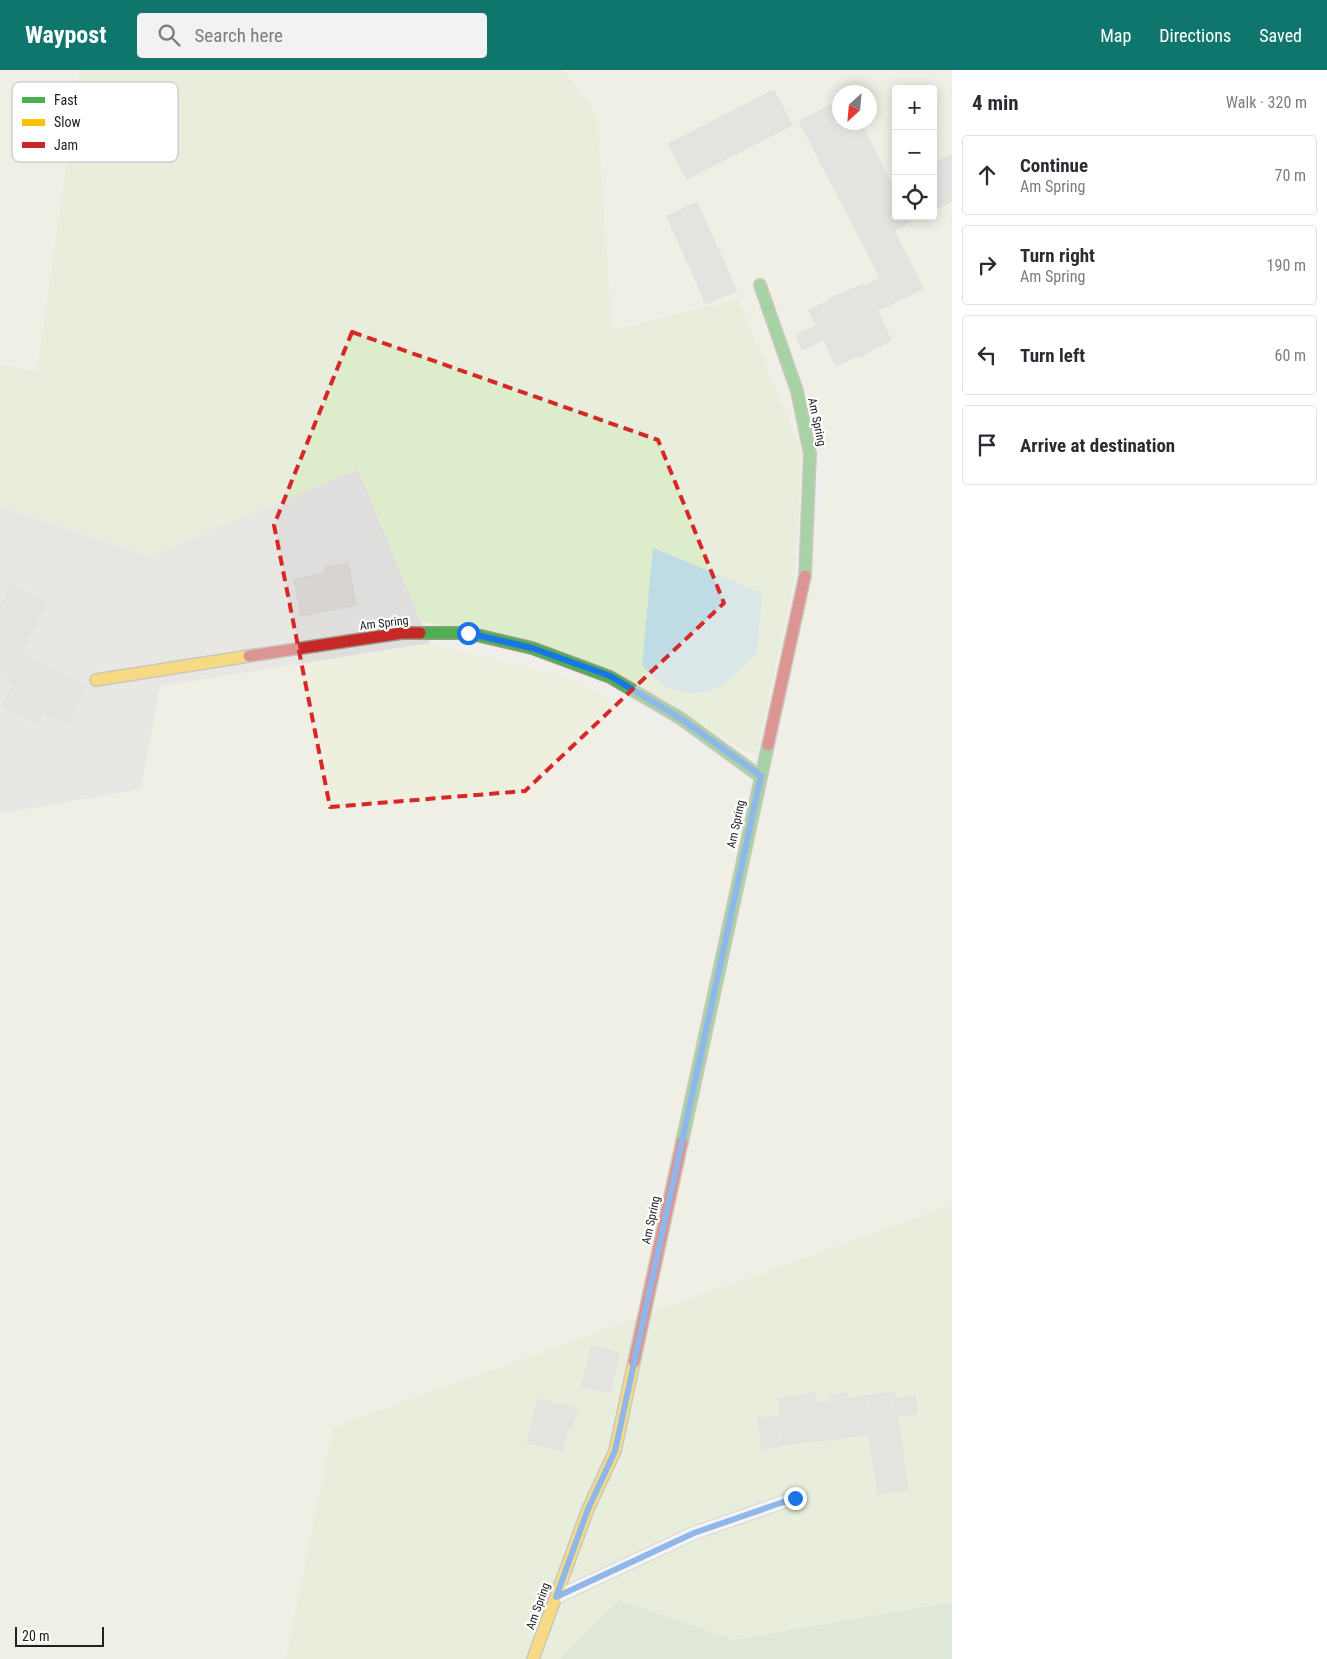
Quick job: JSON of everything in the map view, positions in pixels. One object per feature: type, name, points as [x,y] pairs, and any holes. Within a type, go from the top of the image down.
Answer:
[{"type":"street","name":"Am Spring","points":[[533,1659],[588,1509],[615,1451],[805,576],[810,454],[796,391],[760,285]]},
{"type":"street","name":"Am Spring","points":[[96,680],[402,634],[468,633],[532,648],[610,676],[680,718],[761,776]]},
{"type":"lane","points":[[556,1597],[694,1533],[795,1498]]},
{"type":"highlighted area","points":[[352,332],[658,440],[724,603],[525,791],[330,807],[274,525]]},
{"type":"shaded area","points":[[358,469],[430,643],[142,789],[0,814],[0,506],[150,556]]},
{"type":"green space","points":[[0,70],[80,70],[78,82],[12,82],[12,162],[67,162],[37,372],[0,364]]},
{"type":"green space","points":[[80,70],[563,70],[597,114],[612,331],[738,299],[802,452],[795,577],[757,753],[747,752],[614,671],[421,621],[358,469],[150,556],[0,506],[0,364],[37,372],[67,162],[178,162],[178,82],[78,82]]},
{"type":"green space","points":[[563,70],[952,70],[952,1205],[333,1427],[286,1659],[0,1659],[0,814],[141,789],[160,686],[430,643],[575,679],[768,792],[834,444],[802,452],[738,299],[612,331],[597,114]]},
{"type":"green space","points":[[952,1205],[952,1602],[733,1640],[621,1600],[560,1659],[286,1659],[333,1427]]},
{"type":"green space","points":[[620,1600],[733,1640],[952,1602],[952,1659],[560,1659]]},
{"type":"water","points":[[653,548],[762,593],[757,653],[728,680],[708,691],[697,693],[684,692],[669,688],[659,682],[642,666]]},
{"type":"building","points":[[774,90],[792,125],[687,179],[668,144]]},
{"type":"building","points":[[832,104],[832,130],[864,130],[892,184],[892,220],[910,220],[911,222],[864,246],[799,121]]},
{"type":"building","points":[[952,154],[952,201],[937,208],[937,175],[937,162]]},
{"type":"building","points":[[697,202],[737,291],[706,304],[667,216]]},
{"type":"building","points":[[894,230],[923,289],[877,311],[865,286],[880,278],[864,246]]},
{"type":"building","points":[[864,284],[891,340],[858,358],[857,356],[836,366],[809,310],[831,300],[830,298]]},
{"type":"building","points":[[816,326],[823,340],[802,350],[796,335]]},
{"type":"building","points":[[348,563],[356,605],[301,616],[294,579],[326,573],[325,567]]},
{"type":"building","points":[[11,584],[46,601],[20,655],[26,657],[13,684],[9,682],[12,676],[0,670],[0,608]]},
{"type":"building","points":[[26,657],[86,686],[68,724],[42,712],[36,724],[3,706]]},
{"type":"building","points":[[592,1346],[619,1353],[610,1393],[582,1386]]},
{"type":"building","points":[[894,1392],[908,1489],[878,1494],[863,1396]]},
{"type":"building","points":[[815,1393],[822,1440],[785,1445],[778,1399]]},
{"type":"building","points":[[847,1393],[847,1399],[863,1396],[869,1434],[822,1441],[816,1403],[832,1401],[831,1396]]},
{"type":"building","points":[[915,1396],[917,1413],[897,1416],[895,1399]]},
{"type":"building","points":[[538,1399],[577,1409],[572,1428],[568,1427],[562,1451],[527,1443]]},
{"type":"building","points":[[780,1415],[785,1445],[762,1449],[758,1418]]},
{"type":"traffic: fast","points":[[760,285],[797,391],[810,454],[805,576]]},
{"type":"traffic: fast","points":[[420,633],[468,633],[532,648],[610,677],[680,718],[761,777]]},
{"type":"traffic: fast","points":[[682,1142],[768,745]]},
{"type":"traffic: slow","points":[[96,680],[249,656]]},
{"type":"traffic: slow","points":[[533,1659],[588,1509],[615,1451],[634,1362]]},
{"type":"traffic: jam","points":[[768,745],[805,576]]},
{"type":"traffic: jam","points":[[249,656],[402,633],[420,633]]},
{"type":"traffic: jam","points":[[634,1362],[682,1142]]},
{"type":"route","points":[[468,633],[532,648],[610,676],[680,718],[761,776],[615,1451],[588,1509],[556,1597],[694,1533],[795,1498]]}]
